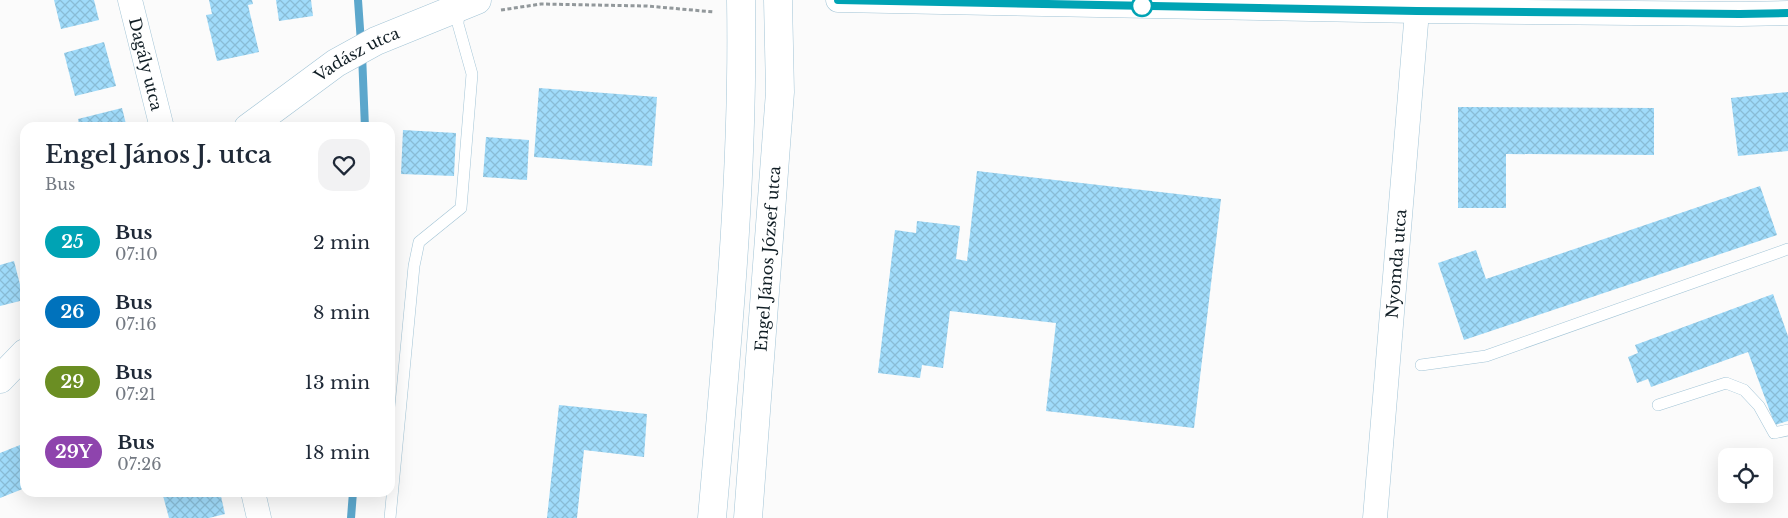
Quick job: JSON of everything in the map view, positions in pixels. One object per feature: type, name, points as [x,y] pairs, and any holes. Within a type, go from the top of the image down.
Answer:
[{"type":"street","name":"Dagály utca","points":[[130,0],[160,122]]},
{"type":"street","points":[[712,518],[727,344],[736,205],[741,104],[741,0]]},
{"type":"street","name":"Engel János József utca","points":[[748,518],[780,92],[778,0]]},
{"type":"street","points":[[838,0],[1257,4],[1417,11],[1626,6],[1735,7],[1788,13]]},
{"type":"street","name":"Vadász utca","points":[[256,122],[336,63],[376,41],[478,6]]},
{"type":"street","name":"Nyomda utca","points":[[1375,518],[1417,11]]},
{"type":"street","points":[[0,379],[20,359]]},
{"type":"street","points":[[254,497],[259,518]]},
{"type":"lane","points":[[395,466],[414,266],[420,242],[461,208],[472,74],[458,24],[478,6]]},
{"type":"lane","points":[[1421,365],[1486,356],[1788,249]]},
{"type":"lane","points":[[1658,405],[1726,383],[1744,390],[1759,406],[1774,433],[1788,430]]},
{"type":"lane","points":[[390,518],[392,497]]},
{"type":"path","points":[[478,6],[541,4],[647,6],[717,12]]},
{"type":"building","points":[[54,0],[94,0],[99,20],[61,29]]},
{"type":"building","points":[[209,0],[252,0],[253,4],[248,5],[259,52],[217,61],[206,15],[212,14]]},
{"type":"building","points":[[276,0],[311,0],[313,16],[279,21]]},
{"type":"building","points":[[104,42],[116,86],[75,96],[64,53]]},
{"type":"building","points":[[539,88],[657,97],[652,166],[534,157]]},
{"type":"building","points":[[1788,92],[1788,151],[1738,156],[1731,98]]},
{"type":"building","points":[[1458,107],[1654,108],[1654,155],[1506,154],[1506,208],[1458,208]]},
{"type":"building","points":[[122,108],[126,122],[79,122],[78,119]]},
{"type":"building","points":[[403,130],[456,133],[454,176],[401,174]]},
{"type":"building","points":[[486,137],[529,140],[527,180],[483,177]]},
{"type":"building","points":[[977,171],[1221,199],[1194,428],[1046,411],[1056,323],[950,311],[943,368],[922,365],[920,378],[878,373],[895,230],[916,233],[917,221],[960,226],[956,259],[967,261]]},
{"type":"building","points":[[1760,186],[1777,235],[1464,340],[1438,263],[1476,250],[1486,279]]},
{"type":"building","points":[[14,261],[20,284],[20,301],[0,306],[0,265]]},
{"type":"building","points":[[1773,294],[1788,336],[1788,421],[1775,425],[1748,352],[1651,387],[1648,379],[1637,383],[1628,357],[1638,353],[1635,345]]},
{"type":"building","points":[[559,405],[647,414],[644,457],[584,450],[577,518],[547,518]]},
{"type":"building","points":[[20,445],[20,490],[0,498],[0,453]]},
{"type":"building","points":[[163,497],[221,497],[225,514],[209,518],[169,518]]},
{"type":"waterway","points":[[358,0],[361,43]]},
{"type":"waterway","points":[[362,54],[365,122]]},
{"type":"waterway","points":[[351,518],[353,497]]},
{"type":"bus line","name":"25","points":[[838,0],[1417,11],[1788,13]]}]
